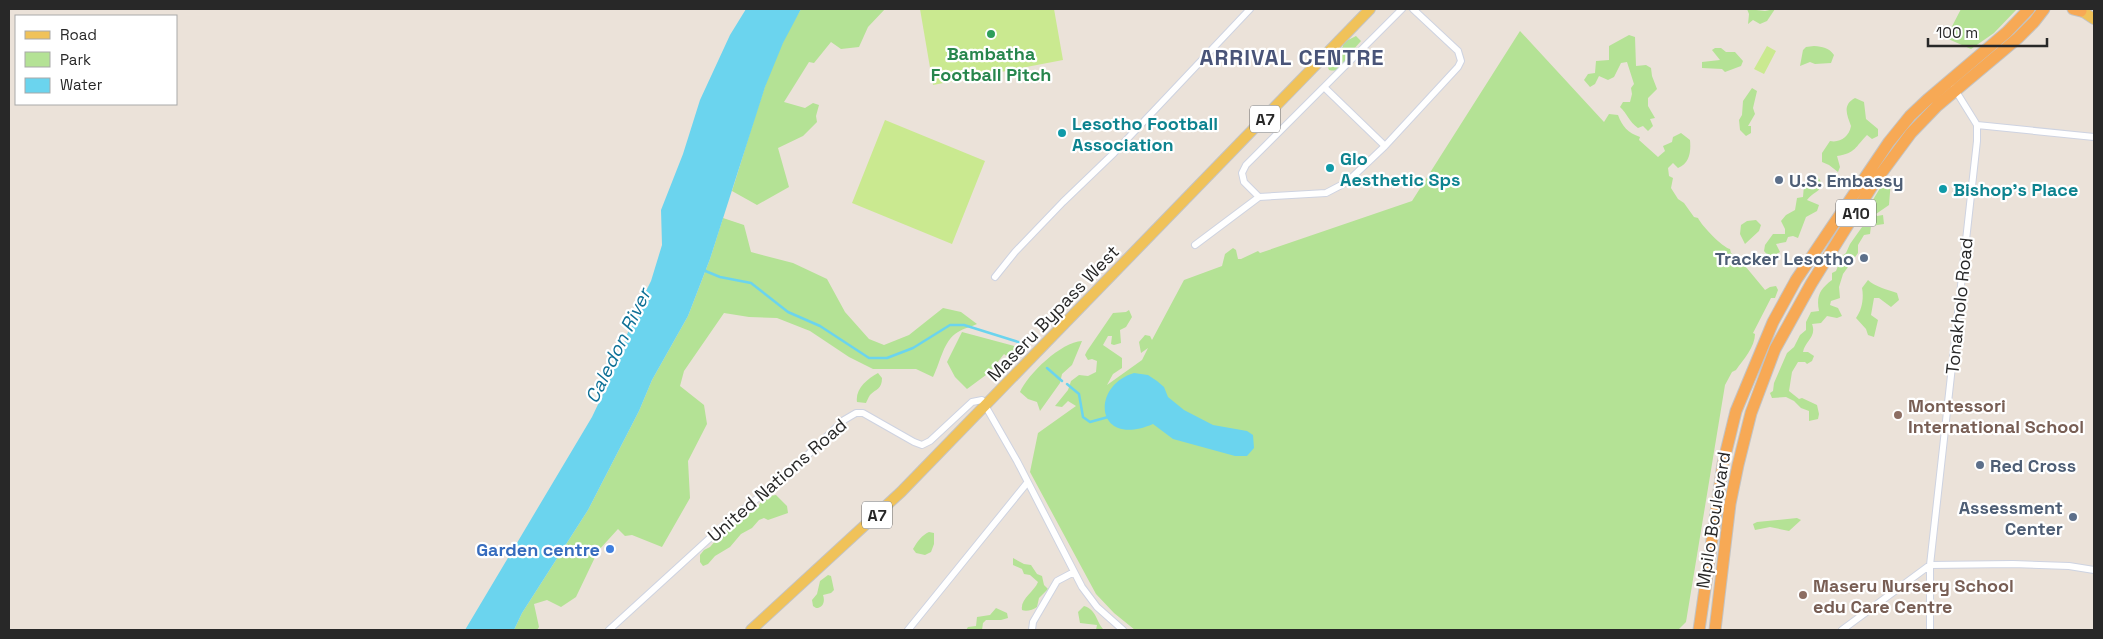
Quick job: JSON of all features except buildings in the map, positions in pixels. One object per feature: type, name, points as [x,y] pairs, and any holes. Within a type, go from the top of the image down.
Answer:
[{"type":"highway","name":"Mpilo Boulevard","points":[[1699,630],[1723,464],[1736,411],[1773,322],[1796,280],[1889,142],[1910,116],[1949,80],[2007,32],[2030,9]]},
{"type":"highway","name":"Mpilo Boulevard","points":[[1715,630],[1734,484],[1751,413],[1775,349],[1811,284],[1896,152],[1911,133],[1956,91],[1998,56],[2045,10]]},
{"type":"main road","name":"Maseru Bypass West","points":[[751,630],[901,492],[1370,9]]},
{"type":"main road","points":[[2078,9],[2094,19]]},
{"type":"street","points":[[996,277],[1016,252],[1063,202],[1114,154],[1250,9]]},
{"type":"street","points":[[1259,196],[1244,182],[1242,173],[1246,165],[1402,9]]},
{"type":"street","points":[[1195,245],[1259,196],[1326,193],[1347,182],[1385,146],[1458,67],[1461,61],[1458,51],[1413,9]]},
{"type":"street","points":[[1949,80],[1977,125],[2094,137]]},
{"type":"street","points":[[1325,88],[1385,146]]},
{"type":"street","name":"Tonakholo Road","points":[[1930,630],[1930,565],[1977,125]]},
{"type":"street","name":"United Nations Road","points":[[609,630],[722,527],[791,471],[844,420],[856,412],[863,413],[922,445],[930,441],[972,402],[982,400],[986,404]]},
{"type":"street","points":[[986,404],[1082,587],[1097,607],[1118,629]]},
{"type":"street","points":[[908,630],[1027,483]]},
{"type":"street","points":[[1842,630],[1930,565],[2013,564],[2069,566],[2094,570]]},
{"type":"street","points":[[1032,630],[1033,622],[1057,581],[1074,572]]},
{"type":"green space","points":[[801,9],[885,9],[868,27],[859,47],[841,49],[831,42],[814,63],[809,62],[784,102],[805,108],[813,103],[819,105],[816,116],[817,122],[803,136],[778,148],[789,187],[757,205],[732,191],[770,74],[789,30]]},
{"type":"green space","name":"Bambatha Football Pitch","points":[[920,9],[1054,9],[1063,60],[933,85]]},
{"type":"green space","points":[[1747,9],[1765,11],[1775,9],[1767,21],[1760,24],[1753,20],[1748,24],[1749,14]]},
{"type":"green space","points":[[1961,9],[2017,9],[1994,33],[1971,49],[1946,38]]},
{"type":"green space","points":[[1520,31],[1604,122],[1609,114],[1618,115],[1626,129],[1640,137],[1639,140],[1658,157],[1665,151],[1663,146],[1672,142],[1673,137],[1681,133],[1690,140],[1690,152],[1685,163],[1678,168],[1673,163],[1668,168],[1669,176],[1673,178],[1671,188],[1694,217],[1698,218],[1717,240],[1730,249],[1731,253],[1741,261],[1765,290],[1776,286],[1778,290],[1775,298],[1771,298],[1753,333],[1755,334],[1751,348],[1736,370],[1732,372],[1725,385],[1686,622],[1678,630],[1135,630],[1114,613],[1096,594],[1030,472],[1038,433],[1076,406],[1068,401],[1062,407],[1055,406],[1068,390],[1071,381],[1079,375],[1088,376],[1096,372],[1097,361],[1088,360],[1085,355],[1087,351],[1113,313],[1129,310],[1132,317],[1126,327],[1120,330],[1121,343],[1111,344],[1112,336],[1108,336],[1103,345],[1122,358],[1122,368],[1113,374],[1107,385],[1142,360],[1148,348],[1141,353],[1139,342],[1145,335],[1150,336],[1152,340],[1184,280],[1222,266],[1225,254],[1233,248],[1236,250],[1238,259],[1241,259],[1258,251],[1260,253],[1412,201]]},
{"type":"green space","points":[[1629,35],[1635,37],[1636,66],[1646,65],[1651,68],[1657,89],[1648,98],[1648,106],[1655,118],[1650,119],[1653,126],[1648,131],[1643,126],[1638,128],[1635,126],[1620,107],[1623,102],[1630,102],[1631,88],[1634,84],[1627,62],[1621,63],[1614,77],[1608,80],[1599,76],[1595,84],[1590,87],[1584,80],[1588,74],[1595,73],[1596,61],[1609,60],[1609,46]]},
{"type":"green space","points":[[1356,36],[1361,41],[1353,50],[1347,53],[1340,69],[1329,70],[1327,65],[1329,54],[1342,49],[1344,42]]},
{"type":"green space","points":[[1767,46],[1776,51],[1764,74],[1754,69]]},
{"type":"green space","points":[[1806,47],[1825,48],[1832,52],[1834,55],[1831,63],[1815,64],[1810,62],[1800,66],[1803,50]]},
{"type":"green space","points":[[1721,48],[1726,52],[1735,52],[1743,61],[1741,66],[1725,72],[1722,69],[1702,68],[1702,62],[1720,60],[1712,50]]},
{"type":"green space","points":[[1752,88],[1757,91],[1753,108],[1755,114],[1748,126],[1751,126],[1751,133],[1746,136],[1740,130],[1739,120],[1742,115],[1743,101]]},
{"type":"green space","points":[[1855,98],[1864,102],[1866,119],[1878,129],[1878,136],[1872,139],[1867,135],[1852,151],[1837,156],[1840,167],[1838,172],[1822,162],[1822,153],[1830,141],[1841,140],[1848,133],[1851,126],[1847,107]]},
{"type":"green space","points":[[885,120],[985,161],[952,244],[852,203]]},
{"type":"green space","points":[[1818,177],[1823,185],[1807,200],[1819,205],[1817,211],[1806,217],[1798,238],[1788,237],[1786,242],[1776,244],[1780,252],[1770,258],[1764,251],[1765,245],[1773,234],[1785,234],[1781,221],[1786,215],[1795,210],[1797,198],[1803,197],[1804,185],[1812,185],[1813,178]]},
{"type":"green space","points":[[1885,180],[1891,180],[1889,205],[1876,214],[1877,216],[1883,215],[1884,224],[1871,226],[1870,234],[1864,235],[1858,245],[1858,253],[1843,274],[1839,287],[1840,298],[1831,301],[1830,305],[1838,308],[1842,316],[1837,318],[1827,316],[1821,323],[1812,324],[1812,336],[1803,352],[1808,352],[1814,356],[1812,361],[1807,364],[1805,362],[1798,362],[1792,372],[1789,391],[1799,399],[1802,398],[1817,405],[1818,419],[1809,421],[1809,411],[1801,408],[1794,401],[1786,397],[1772,398],[1770,393],[1773,391],[1774,383],[1787,353],[1794,347],[1800,335],[1806,330],[1806,322],[1811,312],[1819,311],[1818,301],[1820,293],[1832,280],[1832,273],[1836,271],[1842,256],[1846,253],[1867,220],[1871,203]]},
{"type":"green space","points":[[723,218],[744,225],[751,252],[793,263],[827,279],[845,312],[869,339],[884,345],[909,335],[943,308],[961,312],[977,324],[953,336],[943,352],[933,377],[916,369],[873,369],[849,357],[810,331],[777,318],[749,317],[724,313],[684,371],[680,386],[704,405],[707,424],[688,461],[690,498],[662,547],[632,535],[625,536],[618,529],[598,551],[576,597],[561,607],[547,600],[534,604],[539,627],[537,630],[514,630],[522,613],[588,510],[639,411],[652,380],[688,316],[710,259]]},
{"type":"green space","points":[[1756,220],[1761,225],[1759,231],[1745,244],[1740,234],[1741,225],[1747,221]]},
{"type":"green space","points":[[1868,280],[1877,286],[1897,293],[1899,300],[1891,307],[1879,298],[1874,298],[1871,315],[1878,320],[1874,337],[1868,335],[1866,329],[1856,318],[1862,304],[1862,288]]},
{"type":"green space","points":[[962,332],[1022,348],[1012,360],[1004,354],[990,372],[967,389],[955,377],[947,362]]},
{"type":"green space","points":[[1082,341],[1072,365],[1062,374],[1060,383],[1040,411],[1037,402],[1028,399],[1020,392],[1024,385],[1038,368],[1055,353]]},
{"type":"green space","points":[[878,373],[882,378],[880,387],[870,395],[866,403],[857,402],[860,389],[870,378]]},
{"type":"green space","points":[[776,495],[787,506],[788,513],[768,520],[764,518],[759,520],[752,528],[741,534],[730,547],[703,566],[700,562],[700,555],[704,550],[710,547],[723,532],[730,529],[740,519],[758,507],[764,497]]},
{"type":"green space","points":[[1797,518],[1801,520],[1789,531],[1770,527],[1755,530],[1753,524],[1757,522]]},
{"type":"green space","points":[[929,532],[934,533],[934,544],[931,552],[925,555],[916,553],[913,549],[918,541]]},
{"type":"green space","points":[[1013,558],[1024,564],[1031,565],[1037,574],[1042,576],[1044,585],[1048,589],[1039,598],[1037,607],[1032,610],[1022,610],[1022,606],[1038,582],[1030,575],[1024,574],[1022,569],[1013,565]]},
{"type":"green space","points":[[828,575],[831,576],[834,590],[823,595],[824,599],[821,607],[816,608],[813,606],[812,600],[817,594],[820,581]]},
{"type":"green space","points":[[1084,606],[1094,613],[1104,630],[1096,630],[1097,625],[1080,623],[1078,612]]},
{"type":"green space","points":[[996,608],[1007,613],[1008,618],[986,620],[983,623],[982,630],[966,630],[968,627],[976,626],[977,617],[990,615]]},
{"type":"water","points":[[746,9],[801,9],[783,43],[765,87],[710,259],[688,316],[652,380],[639,411],[588,510],[522,613],[514,630],[465,630],[592,417],[611,377],[636,311],[651,281],[662,245],[661,210],[683,154],[700,100],[730,35]]},
{"type":"water","points":[[1134,373],[1148,375],[1164,387],[1168,397],[1184,410],[1213,425],[1247,431],[1253,435],[1254,448],[1247,456],[1235,456],[1173,439],[1153,424],[1134,430],[1119,428],[1110,422],[1105,413],[1105,401],[1110,390],[1120,380]]},
{"type":"waterway","points":[[703,270],[720,277],[751,283],[788,312],[820,326],[869,358],[887,358],[913,348],[950,325],[964,325],[1028,345]]},
{"type":"waterway","points":[[1047,368],[1062,381]]},
{"type":"waterway","points":[[1067,384],[1079,394],[1083,417],[1090,422],[1108,417]]},
{"type":"place","name":"Bambatha Football Pitch","points":[[991,34]]},
{"type":"place","name":"Lesotho Football Association","points":[[1062,133]]},
{"type":"place","name":"Glo Aesthetic Sps","points":[[1330,168]]},
{"type":"place","name":"U.S. Embassy","points":[[1779,180]]},
{"type":"place","name":"Bishop's Place","points":[[1943,189]]},
{"type":"place","name":"Tracker Lesotho","points":[[1864,258]]},
{"type":"place","name":"Montessori International School","points":[[1898,415]]},
{"type":"place","name":"Red Cross","points":[[1980,465]]},
{"type":"place","name":"Assessment Center","points":[[2073,517]]},
{"type":"place","name":"Garden centre","points":[[610,549]]},
{"type":"place","name":"Maseru Nursery School edu Care Centre","points":[[1803,595]]},
{"type":"district","name":"ARRIVAL CENTRE","points":[[1292,57]]},
{"type":"water label","name":"Caledon River","points":[[618,346]]}]
